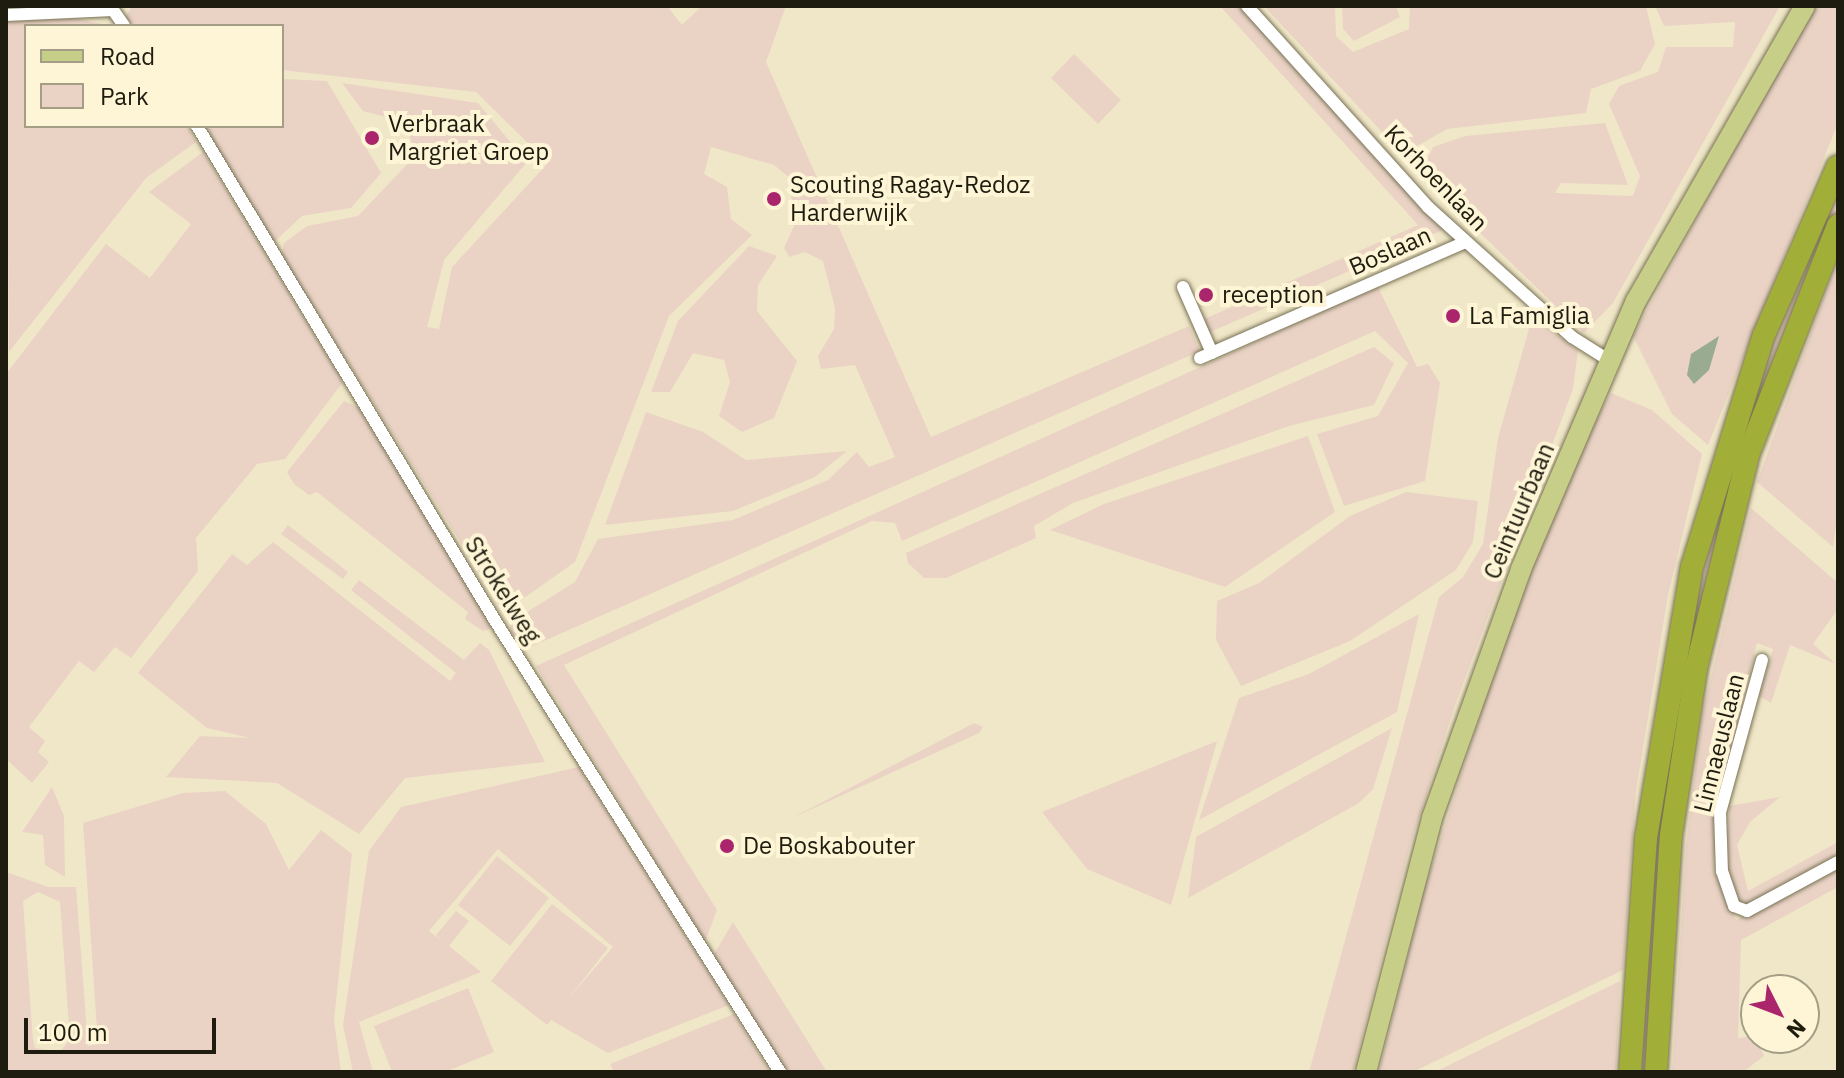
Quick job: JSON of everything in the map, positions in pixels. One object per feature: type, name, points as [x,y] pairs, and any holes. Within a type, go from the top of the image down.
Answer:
[{"type":"highway","points":[[1630,1072],[1656,757],[1714,486],[1727,439],[1838,166]]},
{"type":"highway","points":[[1656,1072],[1681,755],[1735,503],[1748,455],[1838,225]]},
{"type":"main road","name":"Ceintuurbaan","points":[[1366,1072],[1432,818],[1521,569],[1610,361],[1698,185],[1805,6]]},
{"type":"street","name":"Korhoenlaan","points":[[1247,6],[1465,242],[1572,337],[1610,361]]},
{"type":"street","points":[[6,15],[116,8]]},
{"type":"street","name":"Strokelweg","points":[[198,128],[494,619],[780,1072]]},
{"type":"street","name":"Boslaan","points":[[1183,287],[1206,356],[1465,242]]},
{"type":"street","name":"Linnaeuslaan","points":[[1762,660],[1720,812],[1722,871],[1734,906],[1747,911],[1838,862]]},
{"type":"green space","points":[[132,6],[667,6],[682,25],[702,6],[786,6],[766,62],[931,437],[1189,326],[1200,351],[528,648],[510,631],[511,622],[575,582],[598,539],[733,520],[828,480],[857,452],[869,467],[895,457],[855,365],[821,369],[818,356],[834,329],[835,308],[823,261],[805,252],[789,257],[784,248],[799,215],[791,197],[796,183],[774,165],[711,147],[704,174],[727,187],[731,219],[752,235],[669,316],[575,562],[504,612],[282,256],[284,243],[307,226],[358,216],[416,155],[405,122],[363,111],[342,83],[478,103],[527,162],[444,260],[427,327],[439,329],[452,267],[548,163],[476,92],[284,70],[284,24],[130,24],[126,16]]},
{"type":"green space","points":[[1220,6],[1242,6],[1445,229],[1208,333],[1202,320],[1418,225]]},
{"type":"green space","points":[[1264,6],[1335,6],[1336,36],[1353,52],[1409,29],[1410,6],[1646,6],[1655,44],[1640,71],[1591,89],[1586,113],[1447,129],[1417,146],[1412,164]]},
{"type":"green space","points":[[1342,6],[1396,6],[1400,17],[1354,41],[1343,29]]},
{"type":"green space","points":[[1655,6],[1780,6],[1613,303],[1584,333],[1428,183],[1425,164],[1433,147],[1465,136],[1605,123],[1628,185],[1561,183],[1555,193],[1633,196],[1640,176],[1609,104],[1619,86],[1658,72],[1666,47],[1733,47],[1735,22],[1664,26]]},
{"type":"green space","points":[[1812,6],[1838,6],[1838,123],[1708,445],[1672,414],[1633,336]]},
{"type":"green space","points":[[75,18],[101,24],[24,24],[24,128],[188,128],[196,142],[146,178],[9,352],[6,21]]},
{"type":"green space","points":[[1074,54],[1121,100],[1098,124],[1051,78]]},
{"type":"green space","points":[[284,79],[327,81],[381,173],[351,208],[302,216],[274,242],[205,128],[284,128]]},
{"type":"green space","points":[[203,152],[343,382],[285,459],[257,464],[196,538],[198,571],[131,658],[115,647],[94,672],[79,661],[29,727],[45,741],[38,752],[49,762],[32,783],[6,759],[6,374],[106,244],[150,278],[191,224],[149,192]]},
{"type":"green space","points":[[1838,182],[1838,209],[1717,545],[1650,1072],[1639,1072],[1653,860],[1693,598],[1749,396]]},
{"type":"green space","points":[[749,246],[777,256],[758,285],[757,311],[797,361],[774,418],[742,432],[719,416],[730,382],[724,360],[693,353],[670,392],[651,392],[678,321]]},
{"type":"green space","points":[[1838,258],[1838,511],[1833,547],[1757,482]]},
{"type":"green space","points":[[1378,287],[1417,367],[1428,364],[1440,383],[1425,481],[1344,506],[1317,434],[1378,416],[1408,363],[1375,331],[902,541],[895,523],[872,521],[564,665],[717,910],[705,942],[536,666]]},
{"type":"green space","points":[[1532,318],[1578,350],[1573,389],[1455,705],[1410,846],[1353,1072],[1309,1072],[1439,597],[1463,577],[1483,544],[1498,438]]},
{"type":"green space","points":[[1374,347],[1394,363],[1374,405],[1289,426],[1073,503],[1034,526],[1036,538],[946,578],[924,578],[908,563],[906,553]]},
{"type":"green space","points":[[1611,393],[1652,410],[1702,454],[1668,595],[1636,791],[1623,970],[1413,1072],[1379,1072],[1423,894],[1502,647],[1577,455]]},
{"type":"green space","points":[[344,401],[358,407],[495,627],[483,631],[465,619],[468,612],[317,492],[309,495],[294,484],[287,472]]},
{"type":"green space","points":[[646,412],[703,432],[746,460],[847,451],[815,477],[733,511],[605,525]]},
{"type":"green space","points":[[1308,436],[1335,512],[1225,587],[1050,530],[1104,504]]},
{"type":"green space","points":[[1406,492],[1478,501],[1473,542],[1456,570],[1350,641],[1241,686],[1216,640],[1217,601],[1259,583],[1350,516]]},
{"type":"green space","points":[[1751,508],[1838,583],[1838,609],[1813,644],[1836,664],[1790,645],[1771,703],[1759,696],[1773,649],[1757,643],[1719,801],[1713,868],[1736,920],[1838,869],[1838,887],[1741,940],[1740,1054],[1764,1056],[1743,1072],[1672,1072],[1686,845],[1702,715]]},
{"type":"green space","points":[[288,525],[348,572],[343,579],[281,534]]},
{"type":"green space","points":[[273,542],[450,681],[456,673],[351,590],[359,580],[464,660],[480,643],[489,650],[545,762],[405,778],[359,834],[277,783],[166,777],[200,736],[250,738],[207,728],[138,673],[232,554],[247,565]]},
{"type":"green space","points":[[1419,614],[1397,712],[1199,820],[1239,698],[1309,674]]},
{"type":"green space","points":[[974,723],[983,727],[979,733],[792,818]]},
{"type":"green space","points":[[1392,728],[1373,789],[1359,803],[1188,898],[1196,837]]},
{"type":"green space","points":[[1217,741],[1171,905],[1087,869],[1042,812]]},
{"type":"green space","points":[[579,767],[729,1005],[608,1053],[551,1020],[547,1025],[491,981],[552,904],[608,948],[568,999],[613,947],[498,849],[429,931],[442,941],[436,935],[456,911],[469,921],[449,946],[481,972],[359,1022],[373,1072],[353,1072],[343,1025],[369,851],[401,807]]},
{"type":"green space","points":[[52,787],[64,816],[65,877],[45,865],[43,835],[22,832]]},
{"type":"green space","points":[[225,791],[266,824],[289,870],[321,830],[352,854],[334,1020],[341,1072],[6,1072],[6,872],[48,887],[76,887],[88,1046],[98,1044],[83,823],[183,793]],"holes":[[[38,892],[60,902],[70,1039],[60,1052],[35,1048],[33,1040],[23,901]]]},
{"type":"green space","points":[[1780,797],[1750,822],[1737,845],[1748,891],[1838,842],[1838,857],[1744,908],[1727,878],[1729,806]]},
{"type":"green space","points":[[497,856],[549,898],[510,946],[458,905]]},
{"type":"green space","points":[[733,922],[827,1072],[787,1072],[732,987],[713,956]]},
{"type":"green space","points":[[1620,981],[1616,1072],[1435,1072]]},
{"type":"green space","points":[[468,988],[494,1052],[445,1072],[392,1072],[374,1026]]},
{"type":"green space","points":[[734,1014],[770,1072],[614,1072],[610,1064]]},
{"type":"shaded area","points":[[1719,336],[1709,370],[1694,384],[1687,375],[1691,354]]},
{"type":"place","name":"Verbraak Margriet Groep","points":[[372,138]]},
{"type":"place","name":"Scouting Ragay-Redoz Harderwijk","points":[[774,199]]},
{"type":"place","name":"reception","points":[[1206,295]]},
{"type":"place","name":"La Famiglia","points":[[1453,316]]},
{"type":"place","name":"De Boskabouter","points":[[727,846]]}]
